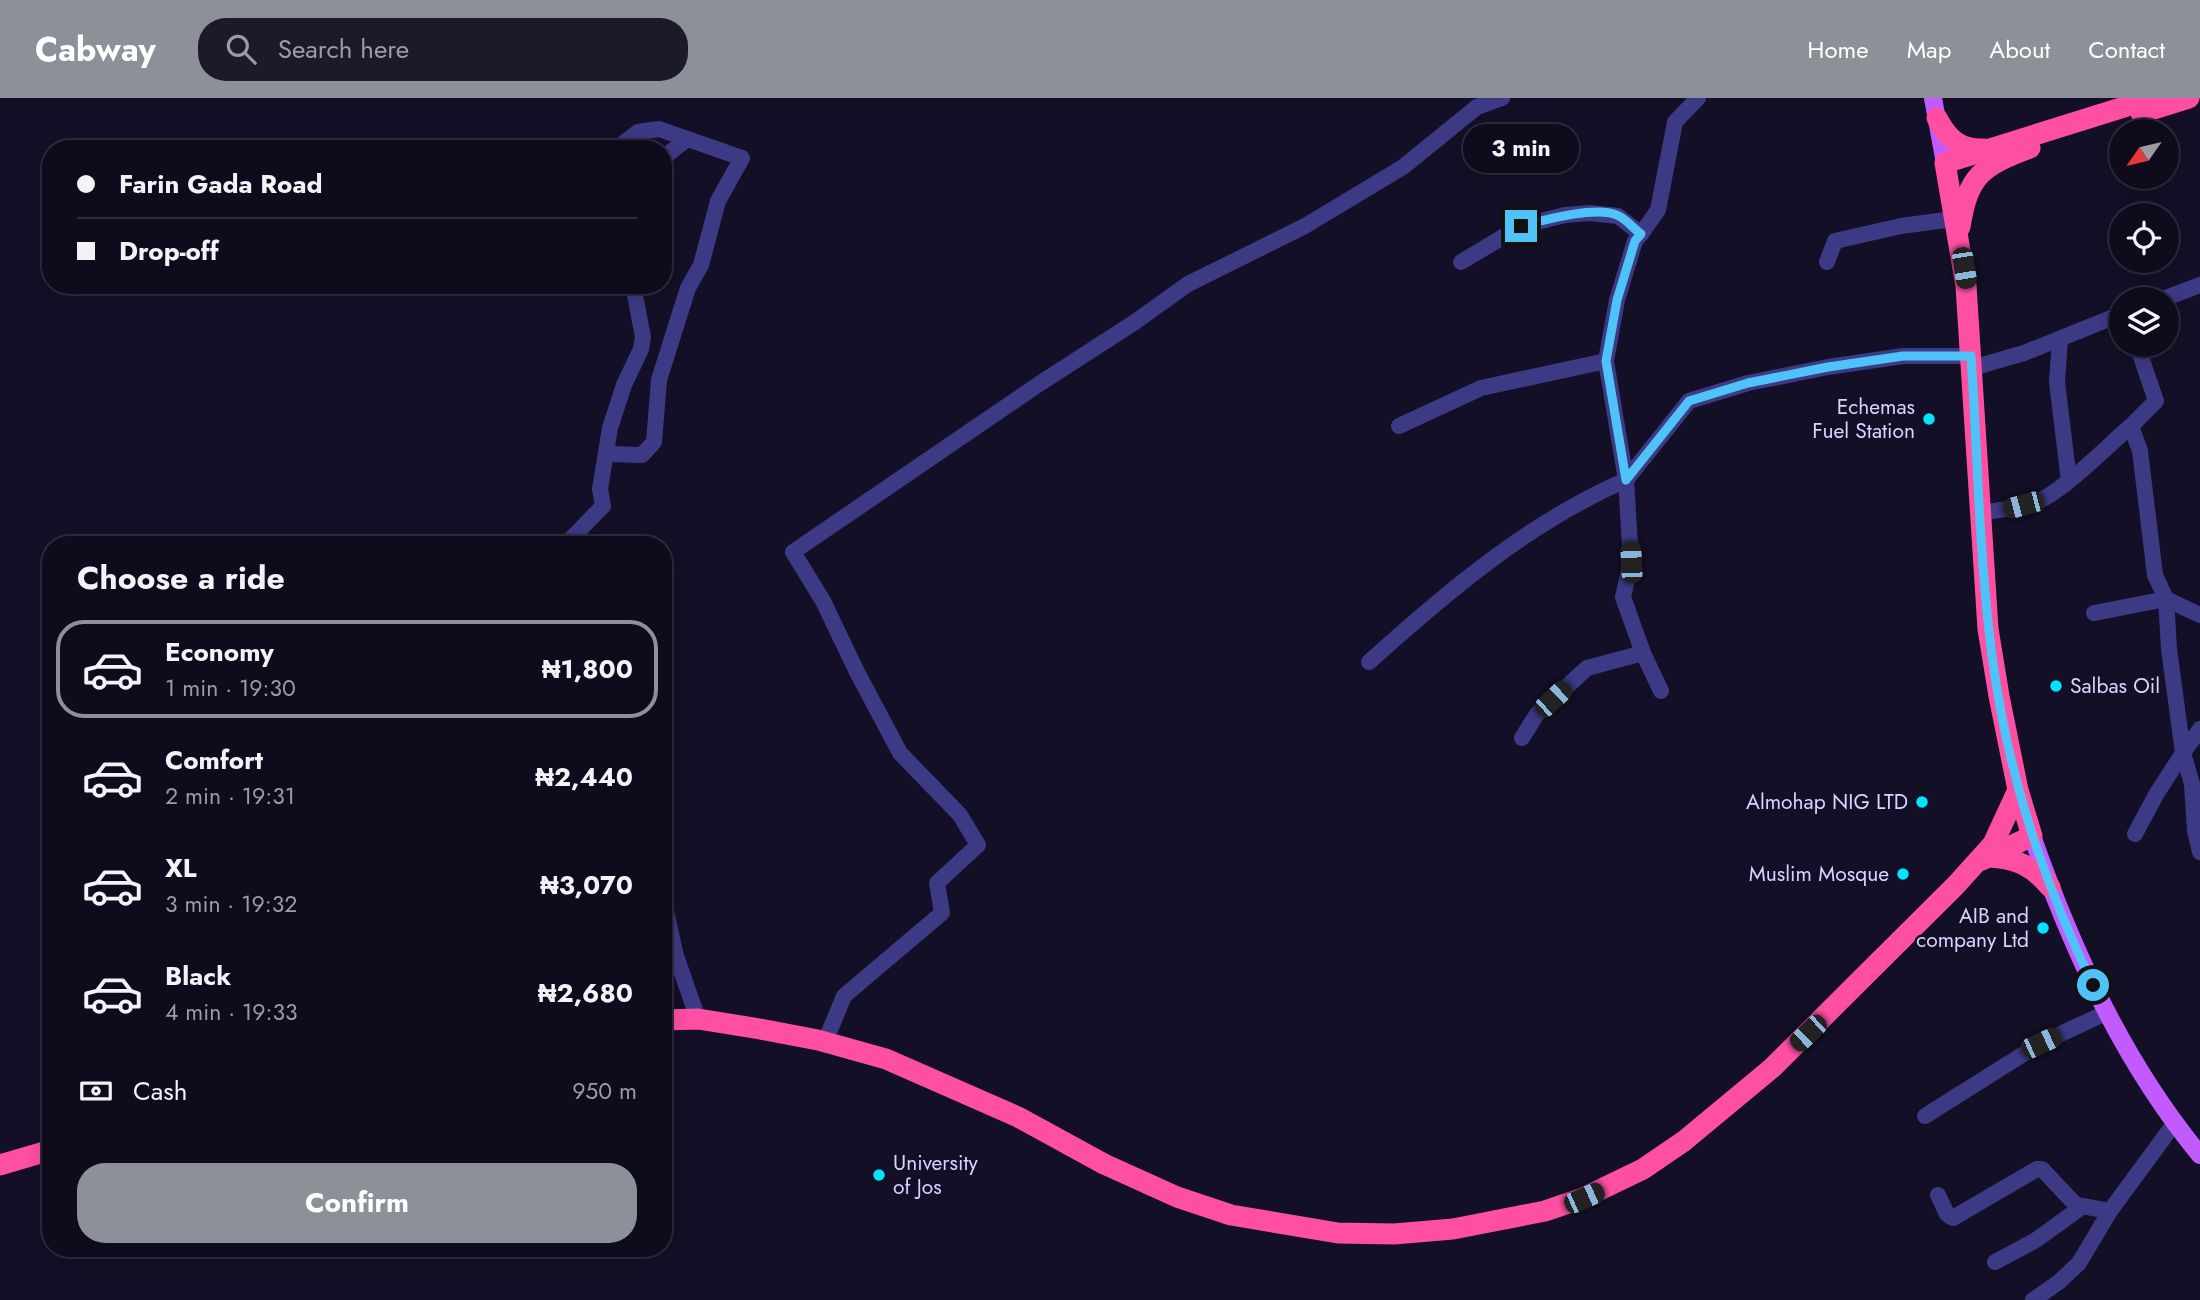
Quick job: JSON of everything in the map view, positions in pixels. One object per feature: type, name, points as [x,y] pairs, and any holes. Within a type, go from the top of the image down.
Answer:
[{"type":"highway","points":[[672,1020],[698,1019],[825,1042],[886,1059],[1018,1118],[1104,1164],[1153,1186],[1231,1215],[1338,1233],[1394,1234],[1453,1229],[1545,1211],[1584,1198],[1643,1169],[1684,1141],[1772,1068],[1987,854],[2029,830],[2018,790],[1993,665],[1966,286],[1945,163],[2153,98]]},
{"type":"highway","points":[[1958,241],[1966,196],[1972,183],[1994,164],[2026,150],[2189,98]]},
{"type":"highway","points":[[1935,108],[1948,136],[1959,146],[1973,150],[1986,149]]},
{"type":"highway","points":[[1987,854],[2018,790]]},
{"type":"highway","points":[[1987,854],[2030,866],[2050,887]]},
{"type":"highway","points":[[0,1165],[42,1153]]},
{"type":"main road","points":[[1935,108],[1945,163]]},
{"type":"main road","points":[[2029,830],[2069,934],[2108,1012],[2174,1124],[2200,1155]]},
{"type":"street","points":[[825,1042],[844,996],[942,913],[937,883],[978,845],[960,815],[900,753],[823,601],[793,552],[1039,384],[1135,323],[1188,284],[1326,213],[1403,167],[1477,107],[1502,98]]},
{"type":"street","points":[[1661,691],[1643,653],[1623,597],[1631,562],[1626,480],[1606,361],[1617,300],[1635,241],[1658,210],[1675,122],[1698,98]]},
{"type":"street","points":[[608,454],[642,455],[654,442],[659,380],[688,288],[701,265],[718,201],[743,158],[659,129],[638,132],[628,140]]},
{"type":"street","points":[[672,151],[687,139]]},
{"type":"street","points":[[1461,262],[1521,226],[1564,215],[1590,213],[1618,216],[1641,234]]},
{"type":"street","points":[[1827,262],[1835,240],[1953,219]]},
{"type":"street","points":[[2179,293],[2200,285]]},
{"type":"street","points":[[574,536],[603,506],[600,489],[614,417],[624,385],[641,349],[643,337],[635,294]]},
{"type":"street","points":[[1369,662],[1496,555],[1596,493],[1626,480],[1689,401],[1748,383],[1903,356],[1971,362],[2060,339],[2109,319]]},
{"type":"street","points":[[2060,339],[2057,382],[2068,481]]},
{"type":"street","points":[[1981,513],[2038,501],[2068,481],[2131,426],[2156,401],[2141,357]]},
{"type":"street","points":[[1399,426],[1480,388],[1606,361]]},
{"type":"street","points":[[2131,426],[2140,451],[2155,575],[2166,599],[2170,661],[2183,753],[2196,783],[2195,831],[2200,852]]},
{"type":"street","points":[[2094,614],[2166,599],[2200,615]]},
{"type":"street","points":[[1522,738],[1536,714],[1587,668],[1643,653]]},
{"type":"street","points":[[2136,834],[2157,793],[2200,729]]},
{"type":"street","points":[[672,938],[698,1019]]},
{"type":"street","points":[[1925,1116],[2041,1043],[2108,1012]]},
{"type":"street","points":[[2033,1300],[2059,1282],[2079,1263],[2110,1211],[2174,1124]]},
{"type":"street","points":[[1938,1195],[1947,1214],[1953,1218],[2037,1169],[2042,1170],[2072,1202],[2110,1211]]},
{"type":"street","points":[[1995,1262],[2036,1240],[2083,1206]]},
{"type":"place","name":"Echemas Fuel Station","points":[[1929,419]]},
{"type":"place","name":"Salbas Oil","points":[[2056,686]]},
{"type":"place","name":"Almohap NIG LTD","points":[[1922,802]]},
{"type":"place","name":"Muslim Mosque","points":[[1903,874]]},
{"type":"place","name":"AIB and company Ltd","points":[[2043,928]]},
{"type":"place","name":"University of Jos","points":[[879,1175]]},
{"type":"route","points":[[1521,226],[1564,215],[1590,213],[1618,216],[1641,234],[1635,241],[1617,300],[1606,361],[1626,480],[1689,401],[1748,383],[1828,367],[1903,356],[1971,356],[1989,629],[1999,696],[2027,824],[2069,934],[2093,985]]}]
